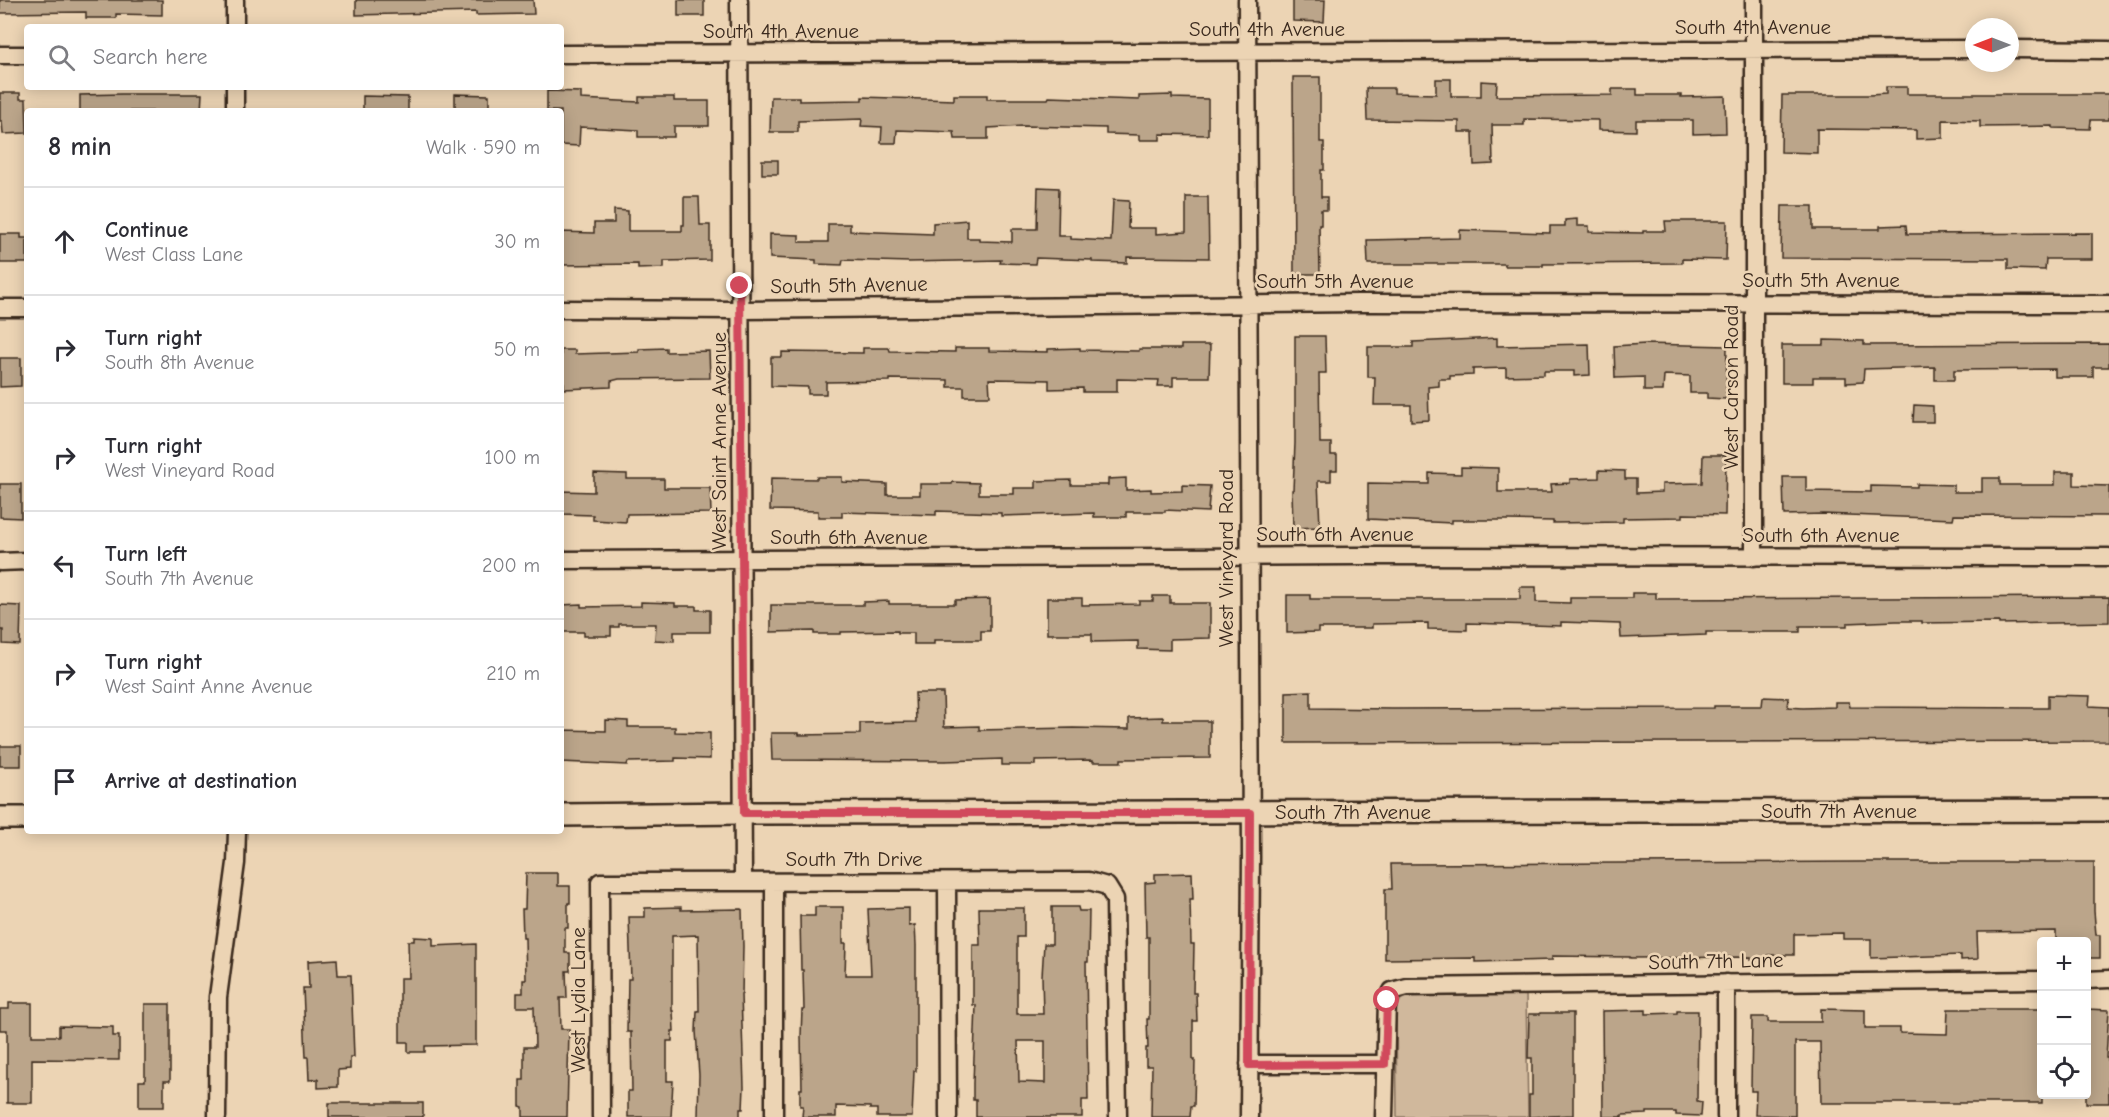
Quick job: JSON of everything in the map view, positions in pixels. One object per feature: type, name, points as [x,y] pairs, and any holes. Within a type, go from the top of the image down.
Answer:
[{"type":"main road","name":"South 7th Avenue","points":[[564,815],[2109,810]]},
{"type":"main road","points":[[0,818],[24,818]]},
{"type":"street","points":[[234,0],[235,24]]},
{"type":"street","name":"West Saint Anne Avenue","points":[[739,0],[743,882]]},
{"type":"street","name":"West Vineyard Road","points":[[1247,0],[1250,303],[1249,1117]]},
{"type":"street","name":"West Carson Road","points":[[1754,0],[1754,557]]},
{"type":"street","name":"South 4th Avenue","points":[[564,54],[1965,49]]},
{"type":"street","points":[[2019,50],[2109,50]]},
{"type":"street","points":[[0,56],[24,56]]},
{"type":"street","points":[[235,90],[235,108]]},
{"type":"street","name":"South 5th Avenue","points":[[564,309],[740,310],[1250,303],[2109,304]]},
{"type":"street","points":[[0,308],[24,308]]},
{"type":"street","name":"South 6th Avenue","points":[[564,560],[2109,557]]},
{"type":"street","points":[[0,562],[24,561]]},
{"type":"street","points":[[217,1117],[218,997],[233,886],[237,834]]},
{"type":"street","name":"South 7th Drive","points":[[600,882],[1089,881],[1107,886],[1115,899],[1118,1117]]},
{"type":"street","name":"West Lydia Lane","points":[[600,882],[601,1117]]},
{"type":"street","points":[[774,882],[774,1117]]},
{"type":"street","points":[[947,882],[948,1117]]},
{"type":"street","points":[[2091,980],[2109,979]]},
{"type":"street","name":"South 7th Lane","points":[[1385,1064],[1387,1000],[1392,991],[1407,987],[2037,980]]},
{"type":"street","points":[[1726,983],[1726,1117]]},
{"type":"street","points":[[1249,1065],[1385,1064],[1384,1117]]},
{"type":"shaded area","points":[[1526,993],[1528,1117],[1397,1117],[1396,1010],[1401,999],[1414,994]]},
{"type":"building","points":[[0,0],[162,0],[162,15],[116,14],[116,18],[86,18],[86,12],[0,13]]},
{"type":"building","points":[[356,0],[533,0],[534,14],[476,15],[476,12],[356,15]]},
{"type":"building","points":[[678,0],[704,0],[704,16],[678,16]]},
{"type":"building","points":[[1293,0],[1325,0],[1324,22],[1293,21]]},
{"type":"building","points":[[1293,77],[1320,77],[1320,142],[1324,142],[1321,197],[1327,197],[1327,210],[1321,210],[1321,225],[1319,225],[1320,274],[1294,274]]},
{"type":"building","points":[[1436,79],[1451,79],[1451,96],[1481,96],[1481,81],[1497,82],[1496,96],[1612,95],[1612,89],[1637,89],[1637,95],[1725,96],[1726,133],[1693,134],[1693,120],[1636,120],[1636,131],[1598,130],[1598,120],[1524,119],[1524,125],[1492,125],[1493,164],[1474,165],[1473,132],[1459,132],[1459,121],[1367,120],[1366,88],[1394,88],[1394,93],[1436,94]]},
{"type":"building","points":[[1886,87],[1907,87],[1907,94],[2109,94],[2109,120],[2091,120],[2090,129],[2053,128],[2053,126],[1980,127],[1980,121],[1943,120],[1943,138],[1916,139],[1916,130],[1817,129],[1817,153],[1781,152],[1782,95],[1886,94]]},
{"type":"building","points":[[547,91],[581,92],[581,99],[639,102],[639,97],[674,97],[674,101],[709,101],[709,126],[674,126],[674,137],[638,137],[638,130],[580,127],[579,146],[564,145],[564,108],[547,108]]},
{"type":"building","points":[[0,93],[20,93],[20,99],[26,99],[24,133],[3,134],[2,121],[0,121]]},
{"type":"building","points":[[202,94],[201,108],[80,108],[80,95]]},
{"type":"building","points":[[455,94],[489,95],[489,108],[455,108]]},
{"type":"building","points":[[954,95],[987,95],[987,99],[1048,99],[1049,97],[1139,100],[1139,96],[1172,95],[1172,98],[1208,99],[1208,135],[1160,134],[1160,140],[1139,140],[1139,135],[1106,134],[1106,128],[1024,126],[988,128],[988,139],[955,139],[954,132],[897,130],[896,143],[881,143],[882,127],[861,126],[862,119],[798,121],[798,132],[770,132],[771,97],[799,97],[799,101],[862,100],[862,97],[954,100]]},
{"type":"building","points":[[363,96],[408,97],[408,108],[363,108]]},
{"type":"building","points":[[762,160],[778,160],[778,174],[762,174]]},
{"type":"building","points":[[1038,187],[1059,188],[1058,236],[1071,236],[1071,239],[1111,241],[1113,200],[1129,201],[1128,228],[1156,228],[1156,234],[1186,232],[1186,197],[1208,197],[1209,258],[1127,257],[1127,263],[1036,258],[1035,264],[1000,263],[1001,260],[909,262],[843,260],[842,265],[816,264],[816,260],[770,258],[770,234],[799,235],[799,242],[828,242],[828,224],[850,224],[850,231],[933,234],[933,223],[967,220],[967,238],[979,238],[979,241],[1012,242],[1012,229],[1037,229]]},
{"type":"building","points":[[684,197],[699,197],[700,225],[710,225],[710,260],[664,261],[664,268],[638,269],[638,264],[564,265],[564,232],[594,233],[594,223],[614,223],[614,210],[628,211],[628,231],[682,231],[682,225],[684,225]]},
{"type":"building","points":[[1782,206],[1813,206],[1813,229],[1880,229],[1880,226],[1906,225],[1907,234],[2092,233],[2092,259],[2046,259],[2045,270],[2008,269],[2008,259],[1781,258]]},
{"type":"building","points":[[1577,219],[1577,226],[1589,226],[1589,232],[1643,233],[1643,231],[1666,231],[1665,221],[1727,221],[1726,260],[1682,259],[1682,263],[1543,264],[1543,266],[1368,264],[1367,240],[1460,238],[1460,230],[1550,233],[1550,226],[1565,226],[1565,220]]},
{"type":"building","points":[[0,234],[21,234],[21,238],[24,238],[24,263],[0,263]]},
{"type":"building","points":[[1295,336],[1325,336],[1326,373],[1319,373],[1320,443],[1331,443],[1331,455],[1337,455],[1337,470],[1331,470],[1331,481],[1318,481],[1320,527],[1293,528]]},
{"type":"building","points":[[1497,338],[1497,346],[1589,344],[1590,375],[1574,376],[1574,371],[1544,371],[1544,375],[1506,376],[1506,368],[1473,369],[1473,375],[1450,376],[1450,379],[1439,379],[1439,386],[1428,387],[1429,420],[1411,421],[1411,405],[1374,405],[1375,377],[1368,377],[1368,347],[1413,347],[1413,342]]},
{"type":"building","points":[[1824,340],[1864,341],[1864,345],[2109,344],[2109,367],[2093,367],[2093,377],[2055,377],[2055,369],[1954,370],[1954,380],[1935,380],[1935,367],[1864,369],[1863,382],[1846,383],[1846,377],[1813,377],[1813,383],[1782,383],[1782,345],[1824,345]]},
{"type":"building","points":[[1645,344],[1727,346],[1726,399],[1707,398],[1707,393],[1690,393],[1690,376],[1664,375],[1663,391],[1644,391],[1644,377],[1615,378],[1614,346]]},
{"type":"building","points":[[1181,345],[1210,345],[1209,377],[1173,377],[1173,386],[1158,386],[1159,380],[1117,379],[1117,392],[1083,392],[1083,388],[1049,389],[1049,380],[989,379],[990,396],[964,396],[964,387],[948,387],[948,380],[890,379],[890,381],[826,382],[826,394],[808,394],[808,387],[771,386],[771,357],[782,357],[782,352],[863,353],[863,348],[889,348],[890,351],[955,352],[955,348],[1048,352],[1048,349],[1080,348],[1080,350],[1139,351],[1139,349],[1181,349]]},
{"type":"building","points":[[666,348],[666,352],[709,351],[710,378],[619,379],[611,381],[611,387],[564,389],[564,350],[575,350],[575,354],[639,352],[639,349]]},
{"type":"building","points":[[0,358],[21,358],[21,386],[0,387]]},
{"type":"building","points":[[1914,405],[1933,406],[1933,422],[1913,422]]},
{"type":"building","points":[[1703,455],[1726,455],[1725,515],[1683,514],[1683,517],[1623,518],[1623,522],[1553,523],[1553,521],[1452,520],[1452,523],[1368,519],[1368,483],[1429,484],[1429,473],[1461,474],[1461,467],[1498,468],[1498,492],[1552,492],[1551,484],[1570,483],[1570,479],[1599,478],[1599,470],[1625,471],[1625,479],[1636,479],[1636,493],[1662,492],[1662,484],[1702,483]]},
{"type":"building","points":[[2055,472],[2074,472],[2074,485],[2109,486],[2109,516],[1954,515],[1953,519],[1823,514],[1784,515],[1783,477],[1806,477],[1806,491],[1871,492],[1871,486],[1917,487],[1917,484],[1954,485],[1954,492],[1982,492],[1982,478],[2000,478],[2000,485],[2055,485]]},
{"type":"building","points":[[594,473],[627,474],[627,479],[664,479],[664,488],[710,488],[711,513],[627,514],[626,522],[593,520],[593,515],[564,514],[564,491],[594,492]]},
{"type":"building","points":[[817,477],[842,477],[842,482],[887,484],[887,495],[920,495],[920,484],[952,484],[952,482],[979,483],[979,494],[1014,494],[1014,488],[1036,488],[1036,481],[1071,480],[1071,485],[1108,485],[1108,479],[1126,478],[1126,490],[1151,489],[1151,492],[1182,491],[1182,485],[1210,486],[1208,512],[1165,510],[1165,512],[1126,512],[1126,517],[1094,517],[1094,513],[1001,516],[1001,513],[936,511],[936,515],[842,512],[842,517],[818,517],[818,511],[770,510],[771,478],[817,479]]},
{"type":"building","points":[[0,484],[21,484],[21,518],[0,517]]},
{"type":"building","points":[[1520,587],[1536,587],[1536,602],[1570,603],[1570,598],[1632,598],[1632,593],[1656,593],[1656,599],[2109,597],[2109,622],[1999,624],[1999,622],[1896,621],[1847,623],[1847,626],[1800,626],[1800,632],[1706,632],[1706,635],[1621,638],[1620,624],[1561,622],[1561,626],[1467,623],[1467,630],[1428,629],[1428,623],[1372,624],[1372,628],[1318,628],[1318,632],[1287,633],[1287,595],[1310,595],[1310,599],[1520,599]]},
{"type":"building","points":[[1153,596],[1170,596],[1170,603],[1210,603],[1210,638],[1170,639],[1170,650],[1138,649],[1138,641],[1092,642],[1092,634],[1047,634],[1047,598],[1082,598],[1082,605],[1139,604],[1139,601],[1153,601]]},
{"type":"building","points":[[990,599],[990,631],[981,631],[981,640],[934,640],[934,644],[914,644],[914,633],[898,633],[898,631],[841,632],[841,634],[814,634],[814,631],[771,632],[771,605],[863,605],[863,602],[889,601],[889,604],[955,604],[955,600]]},
{"type":"building","points":[[641,602],[675,603],[675,606],[696,606],[696,610],[710,610],[710,632],[674,632],[674,641],[655,640],[656,624],[619,624],[619,627],[611,627],[611,636],[584,636],[584,632],[564,632],[564,605],[581,604],[581,607],[641,606]]},
{"type":"building","points":[[0,605],[21,606],[20,645],[3,644],[3,630],[0,630]]},
{"type":"building","points":[[1311,691],[1311,708],[1393,709],[1714,708],[1714,706],[1762,706],[1763,697],[1789,698],[1788,707],[1803,708],[1835,707],[1835,702],[1849,702],[1850,707],[2048,708],[2048,695],[2090,696],[2089,706],[2109,707],[2109,741],[1286,743],[1286,692]]},
{"type":"building","points":[[915,693],[943,693],[944,727],[979,726],[979,730],[1129,729],[1129,718],[1163,717],[1163,721],[1210,721],[1210,758],[1121,759],[1121,762],[1035,761],[1035,765],[1002,765],[1002,759],[772,760],[771,733],[860,734],[860,723],[916,722]]},
{"type":"building","points":[[606,720],[628,721],[628,727],[675,727],[675,732],[710,733],[710,759],[675,758],[675,761],[628,762],[627,765],[564,762],[564,730],[606,731]]},
{"type":"building","points":[[0,746],[21,746],[21,766],[0,766]]},
{"type":"building","points":[[2094,862],[2094,911],[2096,935],[2100,935],[2100,958],[2091,958],[2091,937],[2056,937],[2056,931],[1977,932],[1978,959],[1961,960],[1961,955],[1871,958],[1871,939],[1843,939],[1843,933],[1794,934],[1794,955],[1768,955],[1768,961],[1750,960],[1751,957],[1552,956],[1552,960],[1475,962],[1475,958],[1385,959],[1385,889],[1392,889],[1391,864]]},
{"type":"building","points":[[526,873],[558,873],[558,886],[570,886],[568,928],[565,928],[565,953],[570,953],[570,971],[566,971],[567,998],[560,998],[561,1029],[569,1029],[567,1117],[523,1117],[523,1107],[520,1106],[520,1080],[524,1080],[524,1047],[535,1047],[534,1007],[517,1007],[517,993],[523,993],[523,980],[526,980],[522,909],[525,909]]},
{"type":"building","points":[[1192,873],[1191,944],[1194,944],[1193,993],[1196,993],[1197,1021],[1193,1021],[1194,1106],[1191,1106],[1190,1117],[1151,1117],[1152,1066],[1146,1066],[1147,1019],[1149,1019],[1149,937],[1146,937],[1145,883],[1155,882],[1155,874]]},
{"type":"building","points":[[681,907],[681,910],[742,909],[741,994],[744,1087],[743,1109],[740,1109],[740,1117],[698,1117],[699,1075],[696,1031],[697,1011],[699,1011],[698,935],[672,936],[674,1031],[672,1031],[672,1041],[667,1041],[667,1081],[673,1081],[671,1117],[628,1117],[628,1091],[632,1091],[631,1032],[627,1032],[628,979],[631,979],[629,917],[645,917],[645,908]]},
{"type":"building","points":[[815,907],[843,907],[843,943],[846,943],[845,975],[871,975],[868,909],[909,908],[909,926],[915,925],[916,945],[916,1071],[914,1071],[912,1117],[877,1117],[877,1109],[870,1109],[870,1107],[836,1106],[836,1117],[802,1117],[800,1089],[802,1089],[802,1010],[804,1010],[800,916],[815,916]]},
{"type":"building","points":[[1052,907],[1078,907],[1079,911],[1089,911],[1088,962],[1086,962],[1088,1100],[1082,1100],[1082,1117],[976,1117],[976,1100],[973,1100],[976,1005],[973,1005],[973,945],[980,945],[979,908],[1024,908],[1024,937],[1017,937],[1017,1014],[1043,1014],[1044,944],[1052,944]],"holes":[[[1018,1041],[1045,1041],[1045,1083],[1019,1082]]]},
{"type":"building","points":[[414,937],[433,938],[433,946],[476,944],[476,1045],[425,1046],[425,1052],[408,1052],[408,1042],[400,1042],[400,978],[409,978],[408,941],[414,941]]},
{"type":"building","points":[[337,959],[338,975],[351,975],[354,1057],[350,1057],[350,1069],[338,1070],[338,1087],[318,1088],[318,1079],[309,1080],[303,988],[309,988],[308,961]]},
{"type":"building","points":[[9,1003],[32,1003],[32,1036],[59,1036],[59,1026],[113,1027],[113,1036],[119,1036],[119,1060],[32,1059],[32,1103],[7,1103],[7,1030],[0,1030],[0,1009],[9,1009]]},
{"type":"building","points":[[145,1004],[170,1004],[170,1081],[164,1081],[164,1107],[139,1107],[139,1081],[145,1081]]},
{"type":"building","points":[[1821,1009],[1865,1010],[1865,1028],[1900,1028],[1900,1033],[1947,1034],[1948,1009],[2037,1009],[2037,1099],[2042,1099],[2042,1103],[1821,1103],[1820,1042],[1795,1042],[1795,1116],[1755,1115],[1756,1091],[1751,1091],[1752,1017],[1768,1017],[1768,1022],[1821,1022]]},
{"type":"building","points":[[2091,1009],[2109,1010],[2106,1058],[2108,1058],[2109,1103],[2086,1103],[2086,1099],[2091,1099]]},
{"type":"building","points":[[1646,1010],[1646,1014],[1698,1011],[1697,1101],[1702,1102],[1701,1116],[1676,1115],[1676,1112],[1647,1112],[1647,1114],[1622,1115],[1622,1117],[1603,1117],[1602,1011]]},
{"type":"building","points":[[1573,1013],[1573,1115],[1529,1117],[1529,1095],[1532,1095],[1532,1058],[1528,1058],[1529,1014]]},
{"type":"building","points":[[329,1103],[423,1103],[423,1117],[329,1117]]},
{"type":"route","points":[[740,286],[744,813],[1250,813],[1249,1065],[1385,1064],[1387,1000]]}]
